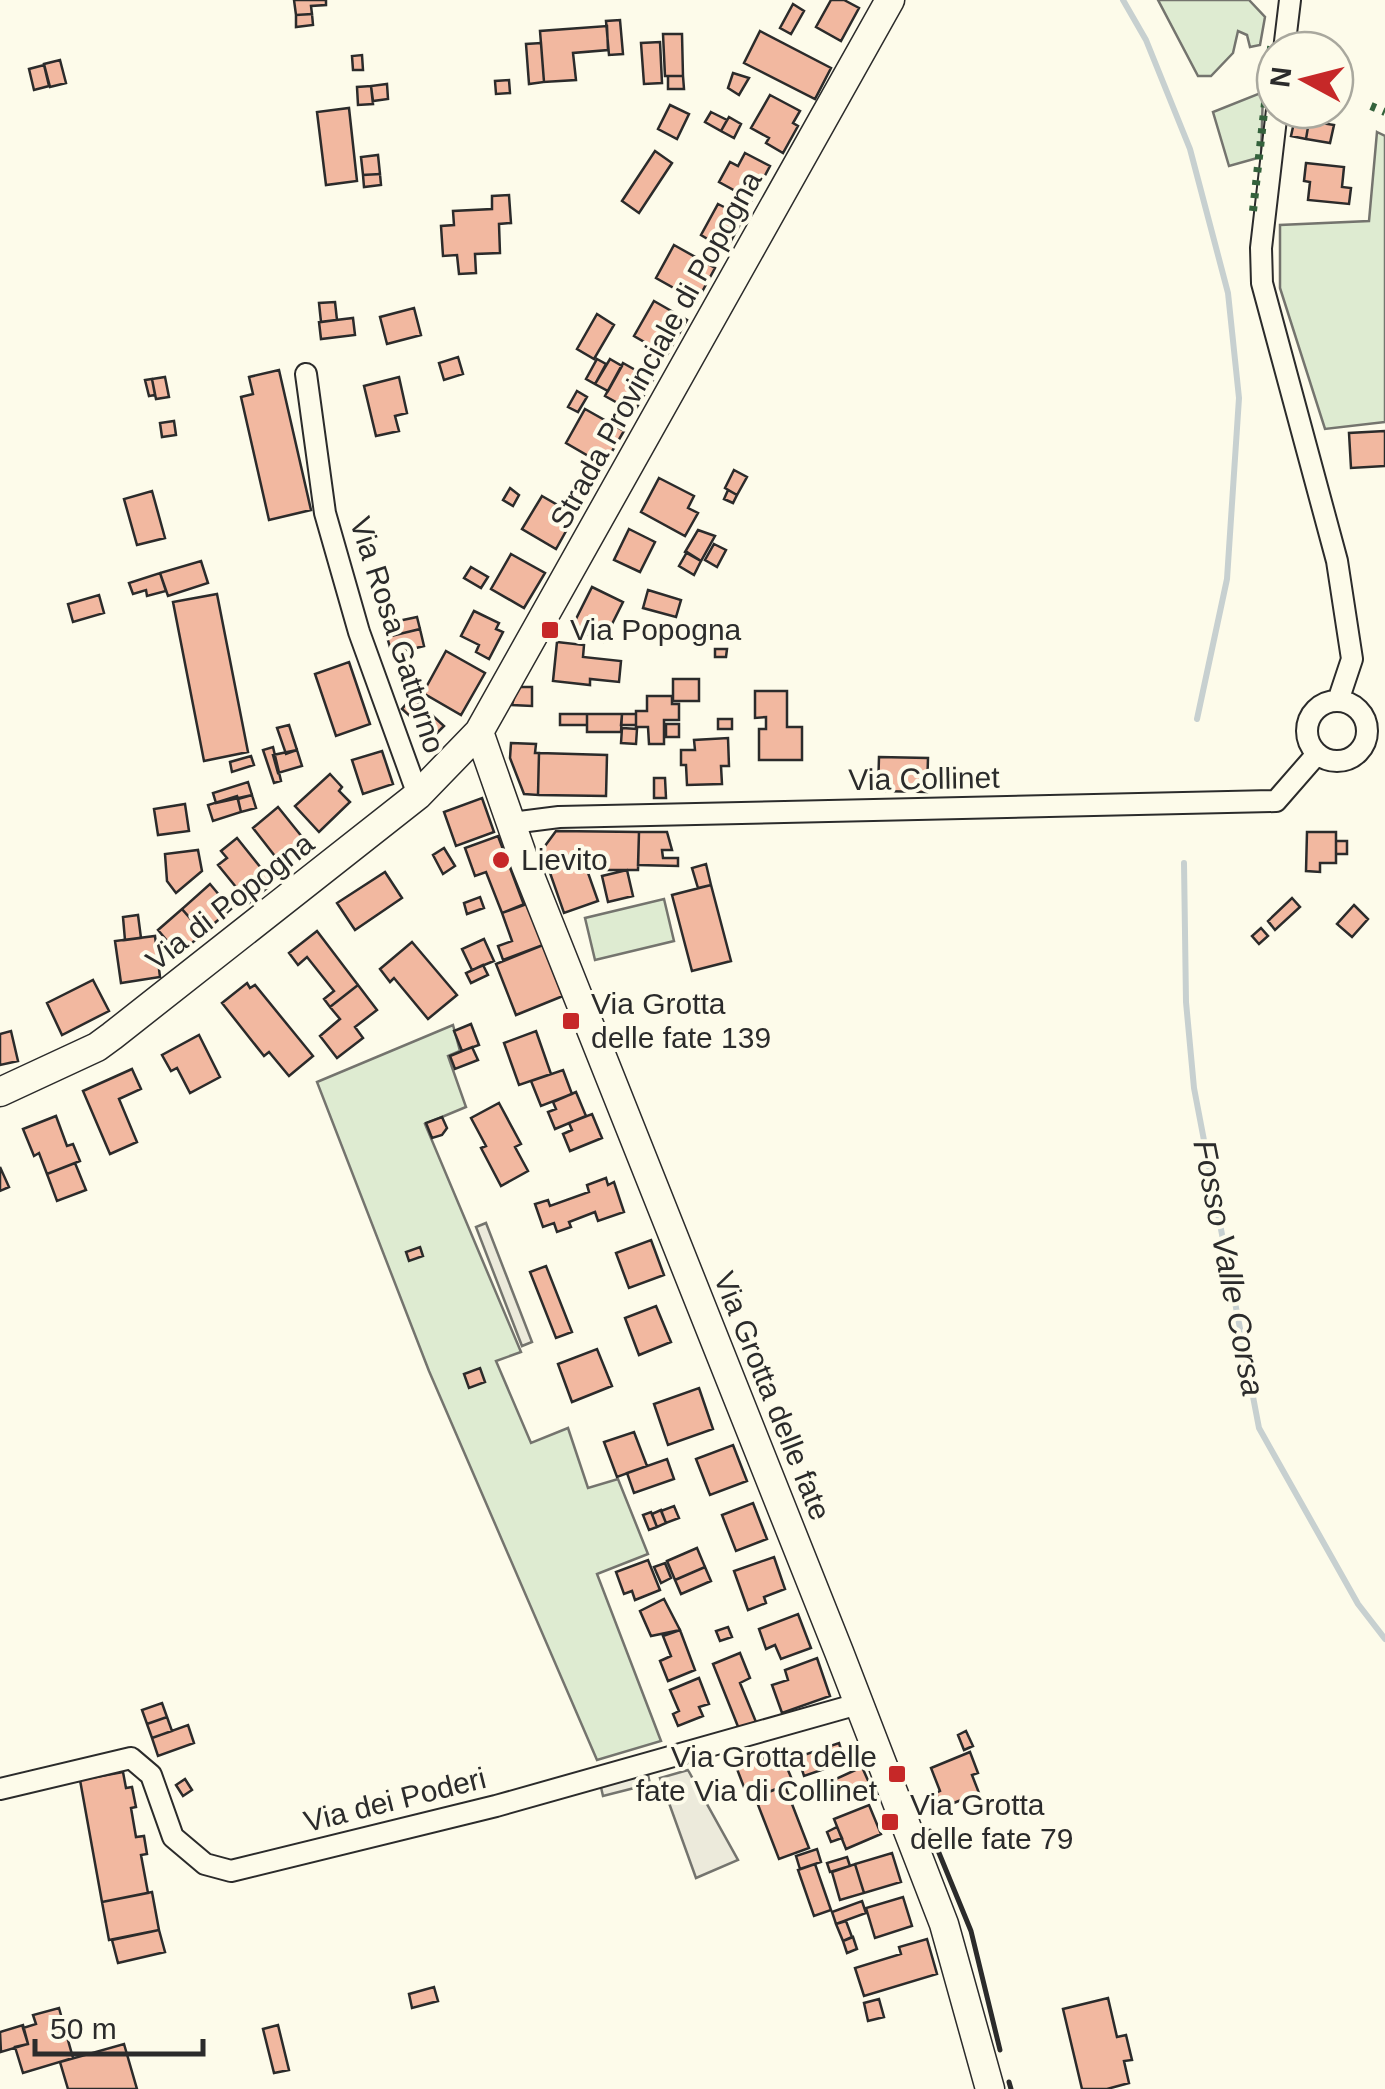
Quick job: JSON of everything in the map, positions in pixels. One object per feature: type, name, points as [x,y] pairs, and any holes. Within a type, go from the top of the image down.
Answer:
[{"type":"street","name":"Strada Provinciale di Popogna","points":[[480,732],[890,0]]},
{"type":"street","points":[[1286,30],[1290,0]]},
{"type":"street","points":[[1275,130],[1261,248],[1262,284],[1340,577],[1352,659],[1338,700]]},
{"type":"street","name":"Via Rosa Gattorno","points":[[306,374],[325,513],[359,632],[418,795]]},
{"type":"street","points":[[1338,700],[1357,708],[1376,738],[1351,758],[1333,762],[1316,754],[1307,738],[1308,720],[1320,705],[1338,700]]},
{"type":"street","name":"Via di Popogna","points":[[0,1092],[97,1047],[112,1036],[418,795],[480,732]]},
{"type":"street","name":"Via Grotta delle fate","points":[[480,732],[512,824],[944,1924],[990,2089]]},
{"type":"street","name":"Via Collinet","points":[[512,824],[559,817],[1276,801],[1316,754]]},
{"type":"street","name":"Via dei Poderi","points":[[0,1789],[131,1758],[151,1775],[173,1838],[205,1864],[231,1872],[496,1806],[858,1704]]},
{"type":"green space","points":[[1158,0],[1249,0],[1265,17],[1263,30],[1255,30],[1255,46],[1250,47],[1247,35],[1238,31],[1233,53],[1211,76],[1198,76]]},
{"type":"green space","points":[[1255,95],[1255,130],[1262,130],[1261,157],[1229,166],[1213,112]]},
{"type":"green space","points":[[1377,132],[1385,136],[1385,422],[1325,429],[1280,288],[1280,225],[1369,221]]},
{"type":"green space","points":[[664,899],[674,941],[595,960],[585,918]]},
{"type":"green space","points":[[453,1025],[460,1051],[448,1056],[466,1107],[425,1124],[521,1352],[496,1361],[531,1443],[568,1428],[588,1488],[618,1479],[648,1554],[597,1574],[661,1741],[597,1760],[429,1371],[317,1082]]},
{"type":"shaded area","points":[[486,1223],[532,1342],[522,1346],[476,1227]]},
{"type":"shaded area","points":[[647,1770],[650,1784],[603,1796],[600,1783]]},
{"type":"shaded area","points":[[688,1770],[738,1860],[696,1878],[660,1778]]},
{"type":"building","points":[[294,0],[326,0],[326,5],[311,6],[312,14],[296,15]]},
{"type":"building","points":[[831,0],[844,0],[859,8],[841,41],[816,27]]},
{"type":"building","points":[[793,4],[804,11],[791,34],[780,28]]},
{"type":"building","points":[[312,14],[313,25],[296,27],[296,15]]},
{"type":"building","points":[[620,20],[623,54],[609,55],[606,21]]},
{"type":"building","points":[[607,26],[608,50],[573,53],[576,80],[544,82],[540,31]]},
{"type":"building","points":[[760,31],[831,68],[815,99],[744,63]]},
{"type":"building","points":[[663,34],[682,34],[683,76],[665,76]]},
{"type":"building","points":[[660,42],[662,83],[644,84],[641,43]]},
{"type":"building","points":[[541,43],[544,82],[529,84],[526,44]]},
{"type":"building","points":[[362,55],[363,70],[353,70],[352,56]]},
{"type":"building","points":[[60,60],[66,83],[50,87],[44,64]]},
{"type":"building","points":[[44,65],[49,86],[34,90],[29,69]]},
{"type":"building","points":[[733,73],[749,78],[739,95],[728,88]]},
{"type":"building","points":[[668,76],[683,76],[684,89],[668,89]]},
{"type":"building","points":[[509,80],[510,93],[496,94],[495,81]]},
{"type":"building","points":[[387,84],[388,99],[373,101],[371,86]]},
{"type":"building","points":[[371,86],[373,104],[358,105],[357,87]]},
{"type":"building","points":[[770,95],[800,111],[793,123],[798,126],[783,153],[766,143],[769,138],[751,128]]},
{"type":"building","points":[[670,105],[689,114],[677,139],[658,129]]},
{"type":"building","points":[[349,108],[357,181],[326,185],[317,112]]},
{"type":"building","points":[[711,112],[727,120],[721,131],[705,122]]},
{"type":"building","points":[[729,117],[741,124],[734,138],[721,131]]},
{"type":"building","points":[[1292,130],[1308,130],[1306,139],[1291,136]]},
{"type":"building","points":[[1308,130],[1333,130],[1330,143],[1306,139]]},
{"type":"building","points":[[655,151],[672,163],[639,213],[622,201]]},
{"type":"building","points":[[745,153],[770,166],[752,200],[719,182],[730,162],[738,166]]},
{"type":"building","points":[[378,155],[380,174],[363,175],[361,157]]},
{"type":"building","points":[[1306,163],[1344,167],[1342,187],[1351,188],[1349,204],[1308,200]]},
{"type":"building","points":[[380,174],[381,185],[364,187],[363,175]]},
{"type":"building","points":[[509,195],[511,223],[499,224],[500,253],[475,254],[476,273],[459,274],[457,255],[443,256],[441,226],[454,225],[453,211],[492,209],[492,196]]},
{"type":"building","points":[[718,204],[744,217],[726,250],[701,235]]},
{"type":"building","points":[[674,245],[715,268],[697,301],[656,278]]},
{"type":"building","points":[[654,301],[687,320],[667,355],[634,336]]},
{"type":"building","points":[[335,302],[337,320],[321,322],[319,303]]},
{"type":"building","points":[[414,308],[421,335],[387,344],[380,317]]},
{"type":"building","points":[[597,314],[614,325],[594,359],[577,349]]},
{"type":"building","points":[[353,318],[355,335],[321,339],[319,322]]},
{"type":"building","points":[[458,357],[463,374],[444,380],[439,363]]},
{"type":"building","points":[[597,359],[606,364],[595,384],[586,379]]},
{"type":"building","points":[[610,359],[622,366],[608,391],[595,384]]},
{"type":"building","points":[[623,363],[653,380],[634,412],[605,396]]},
{"type":"building","points":[[279,370],[311,510],[269,520],[241,397],[253,394],[249,377]]},
{"type":"building","points":[[165,377],[169,397],[156,399],[152,379]]},
{"type":"building","points":[[399,377],[407,413],[395,416],[399,431],[376,436],[364,386]]},
{"type":"building","points":[[152,379],[155,395],[149,396],[145,380]]},
{"type":"building","points":[[577,391],[587,397],[578,412],[568,407]]},
{"type":"building","points":[[585,409],[624,431],[604,465],[566,443]]},
{"type":"building","points":[[174,421],[176,435],[162,437],[160,423]]},
{"type":"building","points":[[1385,431],[1385,466],[1351,468],[1349,433]]},
{"type":"building","points":[[734,470],[747,477],[737,495],[725,488]]},
{"type":"building","points":[[659,478],[694,496],[688,508],[698,513],[685,536],[641,512]]},
{"type":"building","points":[[510,488],[519,495],[513,506],[503,500]]},
{"type":"building","points":[[728,490],[737,495],[733,503],[724,499]]},
{"type":"building","points":[[152,491],[165,538],[137,545],[124,499]]},
{"type":"building","points":[[542,496],[575,515],[556,549],[522,529]]},
{"type":"building","points":[[629,529],[655,542],[640,572],[614,560]]},
{"type":"building","points":[[698,530],[715,536],[701,561],[685,552]]},
{"type":"building","points":[[714,544],[726,550],[717,567],[705,560]]},
{"type":"building","points":[[687,552],[701,561],[694,575],[679,566]]},
{"type":"building","points":[[511,554],[545,573],[524,608],[491,589]]},
{"type":"building","points":[[201,561],[208,583],[168,596],[160,573]]},
{"type":"building","points":[[471,567],[488,577],[481,588],[464,578]]},
{"type":"building","points":[[160,573],[166,591],[147,596],[146,590],[133,594],[129,583]]},
{"type":"building","points":[[592,587],[623,602],[603,642],[572,627]]},
{"type":"building","points":[[648,590],[681,600],[676,617],[643,608]]},
{"type":"building","points":[[217,594],[248,752],[204,761],[173,602]]},
{"type":"building","points":[[99,595],[104,613],[73,622],[68,604]]},
{"type":"building","points":[[474,611],[499,623],[496,629],[503,632],[489,659],[476,652],[479,645],[461,636]]},
{"type":"building","points":[[417,617],[420,629],[387,637],[384,624]]},
{"type":"building","points":[[420,629],[424,646],[392,654],[387,637]]},
{"type":"building","points":[[557,642],[584,645],[583,657],[621,661],[619,682],[590,679],[590,685],[553,681]]},
{"type":"building","points":[[715,649],[727,649],[726,657],[715,657]]},
{"type":"building","points":[[446,651],[485,673],[461,715],[423,693]]},
{"type":"building","points":[[349,662],[370,724],[336,736],[315,674]]},
{"type":"building","points":[[673,679],[699,679],[699,701],[673,701]]},
{"type":"building","points":[[517,687],[532,687],[532,706],[512,705]]},
{"type":"building","points":[[755,691],[787,691],[787,727],[802,727],[802,760],[759,760],[759,729],[766,729],[766,717],[755,718]]},
{"type":"building","points":[[647,696],[672,696],[672,704],[679,704],[679,720],[664,720],[664,744],[649,744],[648,727],[636,727],[636,711],[647,711]]},
{"type":"building","points":[[412,697],[444,726],[433,737],[402,709]]},
{"type":"building","points":[[560,714],[587,714],[587,725],[560,725]]},
{"type":"building","points":[[587,714],[622,714],[621,732],[587,732]]},
{"type":"building","points":[[622,714],[636,714],[636,725],[621,725]]},
{"type":"building","points":[[718,719],[732,719],[732,729],[718,729]]},
{"type":"building","points":[[666,724],[679,724],[679,737],[666,737]]},
{"type":"building","points":[[289,725],[297,750],[286,754],[277,728]]},
{"type":"building","points":[[622,728],[637,729],[636,744],[621,743]]},
{"type":"building","points":[[728,738],[729,766],[721,766],[722,784],[687,785],[681,750],[695,750],[694,740]]},
{"type":"building","points":[[511,743],[536,744],[538,795],[524,794],[510,758]]},
{"type":"building","points":[[273,747],[281,781],[274,783],[263,750]]},
{"type":"building","points":[[297,750],[302,766],[278,773],[273,755]]},
{"type":"building","points":[[382,751],[393,784],[363,794],[352,760]]},
{"type":"building","points":[[539,753],[607,755],[606,796],[538,795]]},
{"type":"building","points":[[251,756],[254,765],[232,772],[230,762]]},
{"type":"building","points":[[879,757],[928,758],[927,792],[878,791]]},
{"type":"building","points":[[330,774],[350,802],[319,832],[295,806]]},
{"type":"building","points":[[654,778],[665,778],[666,798],[654,798]]},
{"type":"building","points":[[248,782],[252,795],[216,803],[213,793]]},
{"type":"building","points":[[252,795],[256,808],[241,812],[238,799]]},
{"type":"building","points":[[237,796],[241,812],[213,821],[208,805]]},
{"type":"building","points":[[482,798],[494,832],[456,846],[444,812]]},
{"type":"building","points":[[185,804],[189,831],[158,835],[154,809]]},
{"type":"building","points":[[278,807],[311,848],[285,869],[253,828]]},
{"type":"building","points":[[556,831],[639,832],[638,870],[587,870],[598,901],[564,913],[542,850]]},
{"type":"building","points":[[639,832],[667,832],[672,850],[662,850],[663,858],[678,858],[678,866],[638,865]]},
{"type":"building","points":[[1307,832],[1336,832],[1336,863],[1320,863],[1320,872],[1306,871]]},
{"type":"building","points":[[498,836],[524,905],[502,913],[486,872],[475,876],[465,848]]},
{"type":"building","points":[[237,838],[273,883],[249,903],[218,865],[227,858],[221,851]]},
{"type":"building","points":[[1336,841],[1347,841],[1347,854],[1336,854]]},
{"type":"building","points":[[444,848],[455,866],[443,874],[433,855]]},
{"type":"building","points":[[198,850],[202,871],[176,893],[167,881],[165,854]]},
{"type":"building","points":[[706,864],[711,885],[698,888],[692,868]]},
{"type":"building","points":[[627,870],[633,896],[608,902],[602,876]]},
{"type":"building","points":[[385,872],[402,898],[355,930],[337,903]]},
{"type":"building","points":[[210,884],[231,909],[203,933],[182,909]]},
{"type":"building","points":[[711,885],[731,961],[692,971],[672,895]]},
{"type":"building","points":[[480,897],[484,908],[467,914],[464,903]]},
{"type":"building","points":[[1292,898],[1300,907],[1275,930],[1268,921]]},
{"type":"building","points":[[527,903],[543,945],[503,960],[498,946],[512,941],[502,913]]},
{"type":"building","points":[[1354,905],[1368,919],[1352,937],[1337,924]]},
{"type":"building","points":[[182,909],[203,933],[179,955],[158,930]]},
{"type":"building","points":[[138,915],[141,938],[125,940],[123,917]]},
{"type":"building","points":[[1261,928],[1268,936],[1259,944],[1252,936]]},
{"type":"building","points":[[317,931],[358,985],[330,1007],[324,999],[334,991],[307,957],[298,965],[289,953]]},
{"type":"building","points":[[155,936],[160,977],[121,983],[115,941]]},
{"type":"building","points":[[484,939],[494,961],[472,970],[462,949]]},
{"type":"building","points":[[412,942],[457,995],[428,1019],[394,978],[390,982],[380,969]]},
{"type":"building","points":[[543,945],[563,996],[516,1015],[496,964]]},
{"type":"building","points":[[483,965],[488,975],[471,983],[466,973]]},
{"type":"building","points":[[93,980],[109,1011],[62,1035],[47,1003]]},
{"type":"building","points":[[247,983],[250,988],[255,985],[313,1056],[289,1076],[269,1052],[264,1056],[222,1003]]},
{"type":"building","points":[[358,985],[377,1010],[355,1027],[363,1038],[337,1058],[320,1036],[340,1019],[330,1007]]},
{"type":"building","points":[[471,1024],[479,1045],[462,1051],[454,1031]]},
{"type":"building","points":[[11,1031],[18,1061],[0,1065],[0,1034]]},
{"type":"building","points":[[536,1031],[551,1074],[519,1085],[504,1043]]},
{"type":"building","points":[[199,1035],[220,1077],[190,1093],[177,1068],[171,1071],[162,1055]]},
{"type":"building","points":[[472,1047],[478,1060],[455,1069],[450,1056]]},
{"type":"building","points":[[132,1069],[141,1089],[119,1099],[137,1142],[110,1154],[83,1091]]},
{"type":"building","points":[[563,1070],[572,1094],[541,1106],[531,1081]]},
{"type":"building","points":[[576,1092],[586,1116],[555,1129],[548,1112],[556,1109],[553,1102]]},
{"type":"building","points":[[499,1103],[521,1144],[515,1147],[528,1171],[501,1186],[471,1118]]},
{"type":"building","points":[[592,1114],[602,1138],[570,1151],[563,1134],[572,1130],[569,1123]]},
{"type":"building","points":[[56,1116],[67,1146],[73,1144],[80,1161],[47,1174],[23,1129]]},
{"type":"building","points":[[442,1117],[447,1128],[442,1135],[432,1138],[426,1123]]},
{"type":"building","points":[[75,1163],[86,1190],[57,1201],[47,1174]]},
{"type":"building","points":[[0,1167],[9,1187],[0,1191]]},
{"type":"building","points":[[606,1178],[608,1185],[614,1182],[624,1212],[598,1221],[595,1212],[569,1222],[571,1227],[557,1232],[554,1223],[543,1227],[535,1204],[548,1200],[550,1206],[589,1192],[587,1185]]},
{"type":"building","points":[[651,1240],[664,1275],[629,1288],[616,1253]]},
{"type":"building","points":[[420,1247],[423,1256],[409,1261],[406,1252]]},
{"type":"building","points":[[546,1266],[572,1332],[556,1338],[530,1272]]},
{"type":"building","points":[[656,1306],[671,1342],[639,1355],[625,1318]]},
{"type":"building","points":[[597,1349],[612,1386],[572,1402],[558,1364]]},
{"type":"building","points":[[480,1368],[485,1382],[469,1388],[464,1374]]},
{"type":"building","points":[[699,1388],[713,1429],[668,1445],[654,1404]]},
{"type":"building","points":[[634,1432],[647,1466],[617,1477],[604,1442]]},
{"type":"building","points":[[733,1445],[747,1481],[710,1495],[696,1459]]},
{"type":"building","points":[[667,1459],[674,1479],[634,1493],[627,1473]]},
{"type":"building","points":[[753,1503],[767,1539],[736,1551],[722,1515]]},
{"type":"building","points":[[674,1506],[679,1518],[666,1523],[661,1511]]},
{"type":"building","points":[[661,1510],[666,1523],[657,1527],[652,1514]]},
{"type":"building","points":[[651,1512],[657,1527],[649,1530],[643,1515]]},
{"type":"building","points":[[697,1548],[705,1567],[675,1580],[667,1561]]},
{"type":"building","points":[[774,1557],[785,1589],[764,1597],[766,1603],[748,1610],[734,1571]]},
{"type":"building","points":[[648,1560],[660,1590],[635,1600],[632,1591],[624,1594],[616,1572]]},
{"type":"building","points":[[665,1563],[671,1578],[661,1583],[654,1567]]},
{"type":"building","points":[[705,1567],[711,1581],[681,1594],[675,1580]]},
{"type":"building","points":[[664,1599],[680,1630],[651,1636],[640,1611]]},
{"type":"building","points":[[798,1614],[811,1648],[781,1659],[775,1645],[766,1649],[759,1629]]},
{"type":"building","points":[[728,1627],[732,1637],[720,1641],[716,1631]]},
{"type":"building","points":[[680,1630],[695,1670],[668,1681],[660,1661],[671,1656],[663,1636]]},
{"type":"building","points":[[740,1653],[750,1678],[740,1683],[756,1722],[739,1729],[713,1664]]},
{"type":"building","points":[[817,1658],[830,1696],[782,1713],[772,1685],[788,1680],[785,1670]]},
{"type":"building","points":[[699,1678],[709,1704],[699,1707],[703,1716],[678,1726],[673,1714],[679,1711],[670,1690]]},
{"type":"building","points":[[162,1703],[167,1717],[147,1724],[142,1710]]},
{"type":"building","points":[[167,1717],[172,1731],[152,1738],[147,1724]]},
{"type":"building","points":[[188,1725],[194,1743],[158,1756],[152,1738]]},
{"type":"building","points":[[966,1731],[973,1746],[964,1750],[958,1735]]},
{"type":"building","points":[[839,1743],[845,1762],[804,1776],[798,1757]]},
{"type":"building","points":[[780,1751],[793,1782],[749,1800],[737,1769]]},
{"type":"building","points":[[970,1752],[978,1773],[972,1775],[979,1793],[941,1808],[936,1793],[940,1791],[931,1768]]},
{"type":"building","points":[[862,1767],[870,1785],[833,1802],[825,1784]]},
{"type":"building","points":[[123,1772],[126,1788],[132,1787],[136,1807],[131,1808],[136,1837],[144,1836],[147,1854],[141,1855],[148,1893],[102,1902],[80,1780]]},
{"type":"building","points":[[185,1779],[192,1790],[183,1796],[176,1785]]},
{"type":"building","points":[[785,1786],[809,1848],[779,1859],[755,1797]]},
{"type":"building","points":[[869,1805],[881,1834],[846,1849],[834,1819]]},
{"type":"building","points":[[837,1827],[842,1838],[831,1842],[827,1832]]},
{"type":"building","points":[[817,1849],[821,1862],[800,1869],[796,1856]]},
{"type":"building","points":[[892,1853],[901,1882],[864,1893],[855,1864]]},
{"type":"building","points":[[847,1857],[850,1866],[830,1872],[827,1863]]},
{"type":"building","points":[[815,1864],[831,1910],[814,1916],[798,1870]]},
{"type":"building","points":[[855,1864],[864,1893],[840,1900],[832,1872]]},
{"type":"building","points":[[152,1892],[159,1930],[109,1940],[102,1902]]},
{"type":"building","points":[[903,1897],[912,1926],[875,1938],[866,1908]]},
{"type":"building","points":[[862,1901],[866,1913],[836,1924],[832,1912]]},
{"type":"building","points":[[846,1921],[852,1937],[843,1941],[836,1924]]},
{"type":"building","points":[[159,1930],[165,1952],[118,1963],[112,1940]]},
{"type":"building","points":[[853,1937],[857,1949],[847,1953],[843,1941]]},
{"type":"building","points":[[927,1939],[937,1974],[864,1996],[855,1968],[901,1954],[899,1947]]},
{"type":"building","points":[[434,1987],[438,2001],[412,2008],[409,1994]]},
{"type":"building","points":[[1108,1998],[1117,2037],[1126,2035],[1132,2060],[1124,2061],[1129,2083],[1107,2089],[1082,2089],[1063,2009]]},
{"type":"building","points":[[879,1999],[884,2017],[868,2021],[864,2003]]},
{"type":"building","points":[[59,2008],[73,2058],[23,2073],[15,2047],[28,2044],[23,2028],[36,2024],[33,2015]]},
{"type":"building","points":[[23,2025],[28,2044],[1,2052],[0,2032]]},
{"type":"building","points":[[278,2025],[289,2070],[274,2073],[263,2029]]},
{"type":"building","points":[[124,2044],[137,2089],[68,2089],[60,2062]]},
{"type":"waterway","name":"Fosso Valle Corsa","points":[[1123,0],[1146,40],[1190,149],[1228,293],[1239,398],[1227,579],[1197,719]]},
{"type":"waterway","name":"Fosso Valle Corsa","points":[[1184,863],[1186,1002],[1194,1088],[1259,1428],[1358,1604],[1385,1639]]},
{"type":"hedge","points":[[1371,106],[1385,112]]},
{"type":"hedge","points":[[1253,211],[1262,130]]},
{"type":"wall","points":[[930,1831],[971,1931],[1000,2050]]},
{"type":"wall","points":[[1009,2082],[1011,2089]]},
{"type":"place","name":"Via Popogna","points":[[550,630]]},
{"type":"place","name":"Lievito","points":[[501,860]]},
{"type":"place","name":"Via Grotta delle fate 139","points":[[571,1021]]},
{"type":"place","name":"Via Grotta delle fate Via di Collinet","points":[[897,1774]]},
{"type":"place","name":"Via Grotta delle fate 79","points":[[890,1822]]}]
